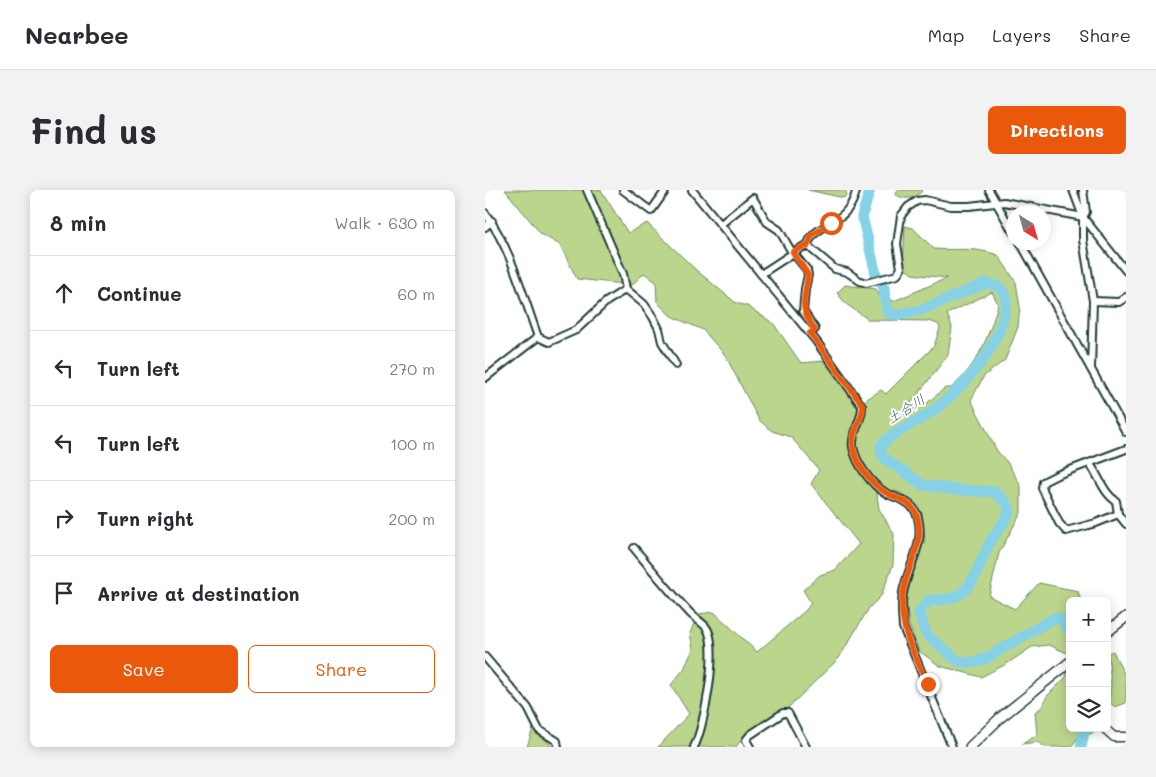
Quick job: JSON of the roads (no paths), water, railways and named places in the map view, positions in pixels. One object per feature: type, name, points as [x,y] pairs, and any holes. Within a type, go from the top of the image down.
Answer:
[{"type":"highway","points":[[1111,629],[1126,617]]},
{"type":"highway","points":[[970,747],[1001,717],[1066,665]]},
{"type":"main road","points":[[1108,732],[1114,737],[1126,737]]},
{"type":"street","points":[[587,190],[623,274],[625,289],[644,304],[653,316],[659,329],[661,342],[676,366]]},
{"type":"street","points":[[623,190],[651,211],[666,190]]},
{"type":"street","points":[[692,190],[810,333],[863,406],[863,411],[854,431],[853,445],[856,457],[876,486],[913,507],[918,517],[918,549],[903,591],[901,611],[903,626],[952,747]]},
{"type":"street","points":[[989,190],[1006,220]]},
{"type":"street","points":[[1073,190],[1083,217],[1126,270]]},
{"type":"street","points":[[1083,190],[1086,212],[1083,217],[1083,240],[1093,301],[1091,369]]},
{"type":"street","points":[[807,247],[812,235],[848,212],[856,192]]},
{"type":"street","points":[[721,224],[753,198],[767,222],[779,230],[808,275],[803,311],[815,330],[810,333]]},
{"type":"street","points":[[761,274],[804,246],[835,269],[847,272],[861,281],[872,282],[897,275],[901,268],[897,244],[901,216],[908,206],[925,200],[960,206],[995,201],[1083,217]]},
{"type":"street","points":[[485,213],[505,248],[538,337],[549,342],[576,330],[606,302],[625,289]]},
{"type":"street","points":[[485,227],[491,222]]},
{"type":"street","points":[[1024,250],[1126,432]]},
{"type":"street","points":[[1093,301],[1119,302],[1126,297]]},
{"type":"street","points":[[485,378],[538,337]]},
{"type":"street","points":[[1118,514],[1071,532],[1061,527],[1042,488],[1043,482],[1126,449]]},
{"type":"street","points":[[1089,463],[1097,473],[1108,496],[1116,502],[1118,514],[1126,524]]},
{"type":"street","points":[[634,548],[689,613],[707,627],[710,635],[709,684],[703,723],[694,747]]},
{"type":"street","points":[[485,657],[528,708],[539,730],[557,741],[558,747]]},
{"type":"street","points":[[750,747],[746,740],[750,734],[783,713],[788,714],[806,747]]},
{"type":"waterway","name":"土合川","points":[[870,190],[862,216],[876,274],[884,288],[887,312],[895,315],[921,310],[986,283],[999,287],[1006,296],[1005,312],[1000,328],[984,358],[973,372],[938,407],[881,445],[881,452],[884,458],[923,485],[994,492],[1004,500],[1010,510],[992,539],[971,583],[965,590],[956,596],[944,600],[929,600],[919,613],[926,634],[958,661],[968,663],[985,659],[1054,618],[1061,619],[1066,626]]},
{"type":"waterway","name":"土合川","points":[[1081,747],[1084,732]]}]
